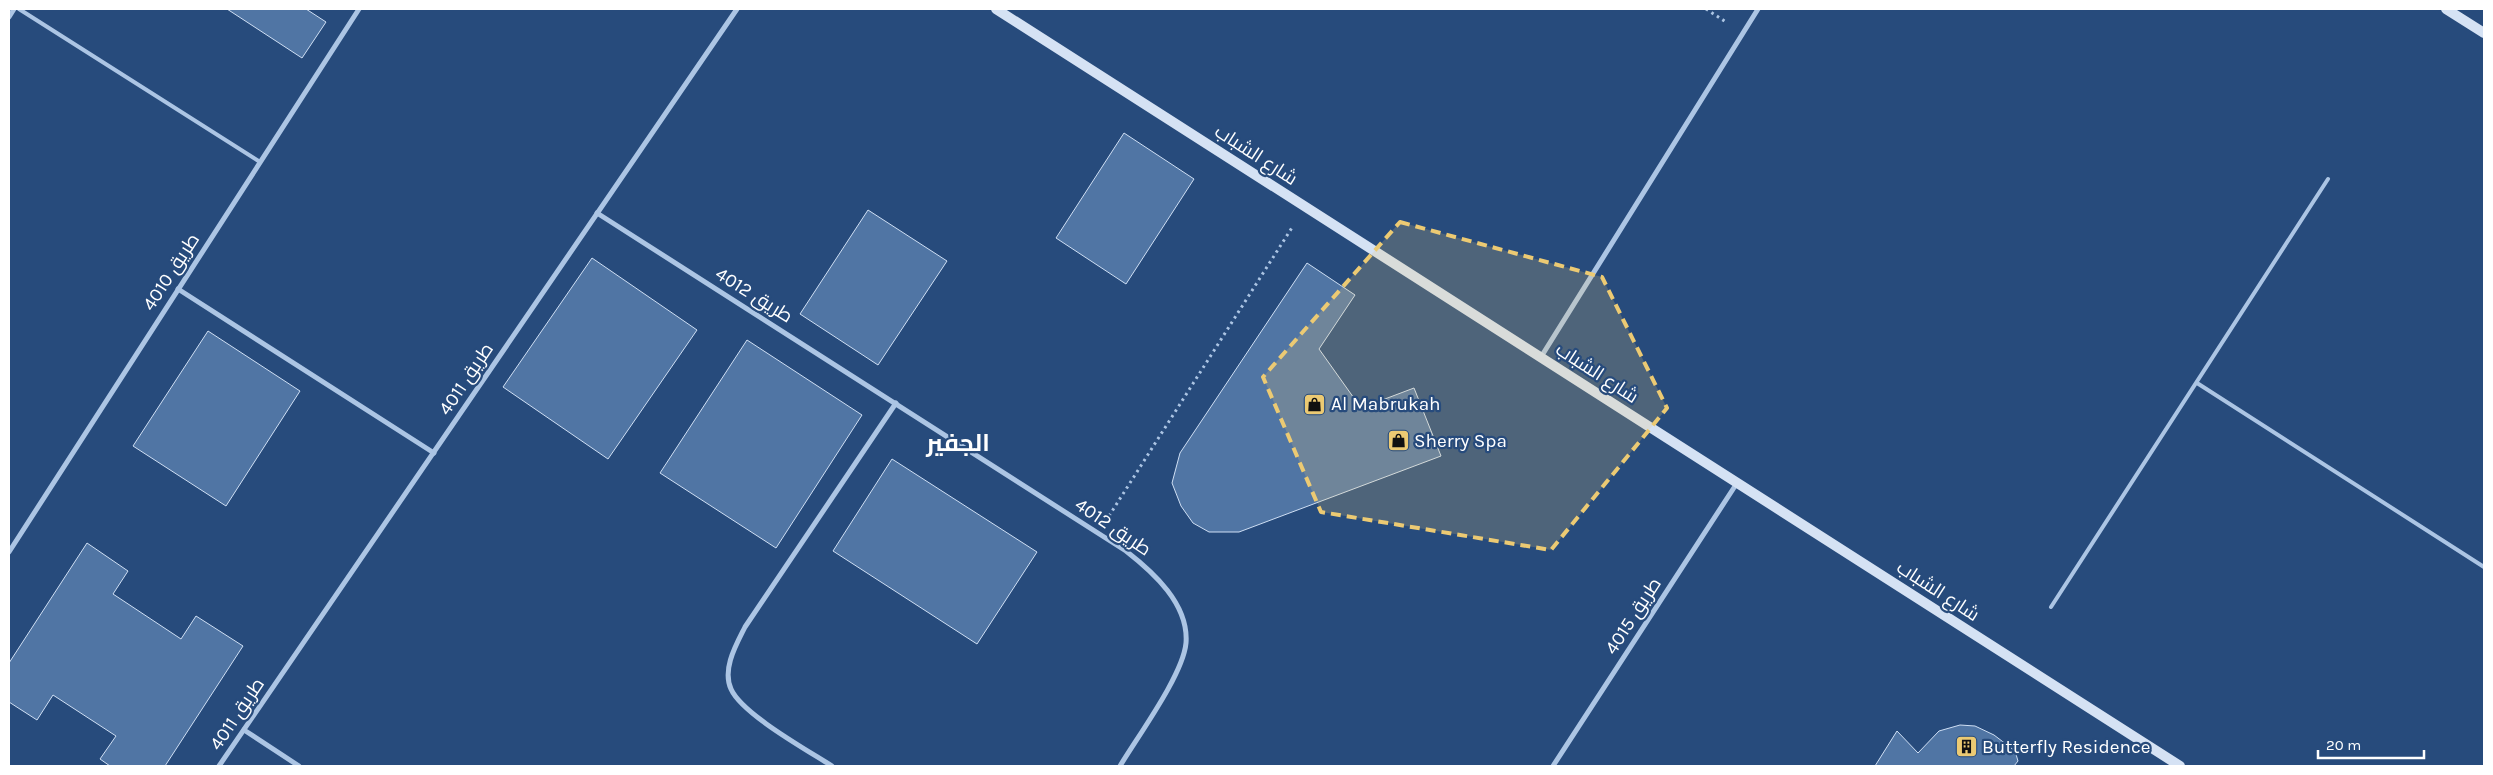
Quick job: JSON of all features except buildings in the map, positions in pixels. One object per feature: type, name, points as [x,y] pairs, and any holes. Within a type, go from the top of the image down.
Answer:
[{"type":"street","points":[[9,17],[14,9]]},
{"type":"street","name":"طريق 4010","points":[[9,552],[359,9]]},
{"type":"street","name":"طريق 4011","points":[[219,766],[737,9]]},
{"type":"street","name":"شارع الشباب","points":[[996,9],[2180,766]]},
{"type":"street","points":[[1540,358],[1758,9]]},
{"type":"street","points":[[2446,9],[2484,33]]},
{"type":"street","name":"طريق 4012","points":[[597,213],[1132,556],[1162,584],[1176,605],[1184,624],[1186,643],[1180,668],[1120,766]]},
{"type":"street","points":[[178,289],[434,453]]},
{"type":"street","points":[[832,766],[742,705],[730,688],[729,669],[732,651],[745,627],[896,403]]},
{"type":"street","name":"طريق 4015","points":[[1553,766],[1737,483]]},
{"type":"street","points":[[244,730],[298,766]]},
{"type":"lane","points":[[19,9],[260,162]]},
{"type":"lane","points":[[2051,607],[2328,179]]},
{"type":"lane","points":[[2197,382],[2484,567]]},
{"type":"path","points":[[1098,534],[1305,207]]},
{"type":"highlighted area","points":[[1400,222],[1602,277],[1667,408],[1551,550],[1321,512],[1263,377]]},
{"type":"place","name":"Al Mabrukah","points":[[1315,404]]},
{"type":"place","name":"Sherry Spa","points":[[1398,441]]},
{"type":"place","name":"Butterfly Residence","points":[[1966,747]]},
{"type":"district","name":"الجفير","points":[[958,443]]}]
